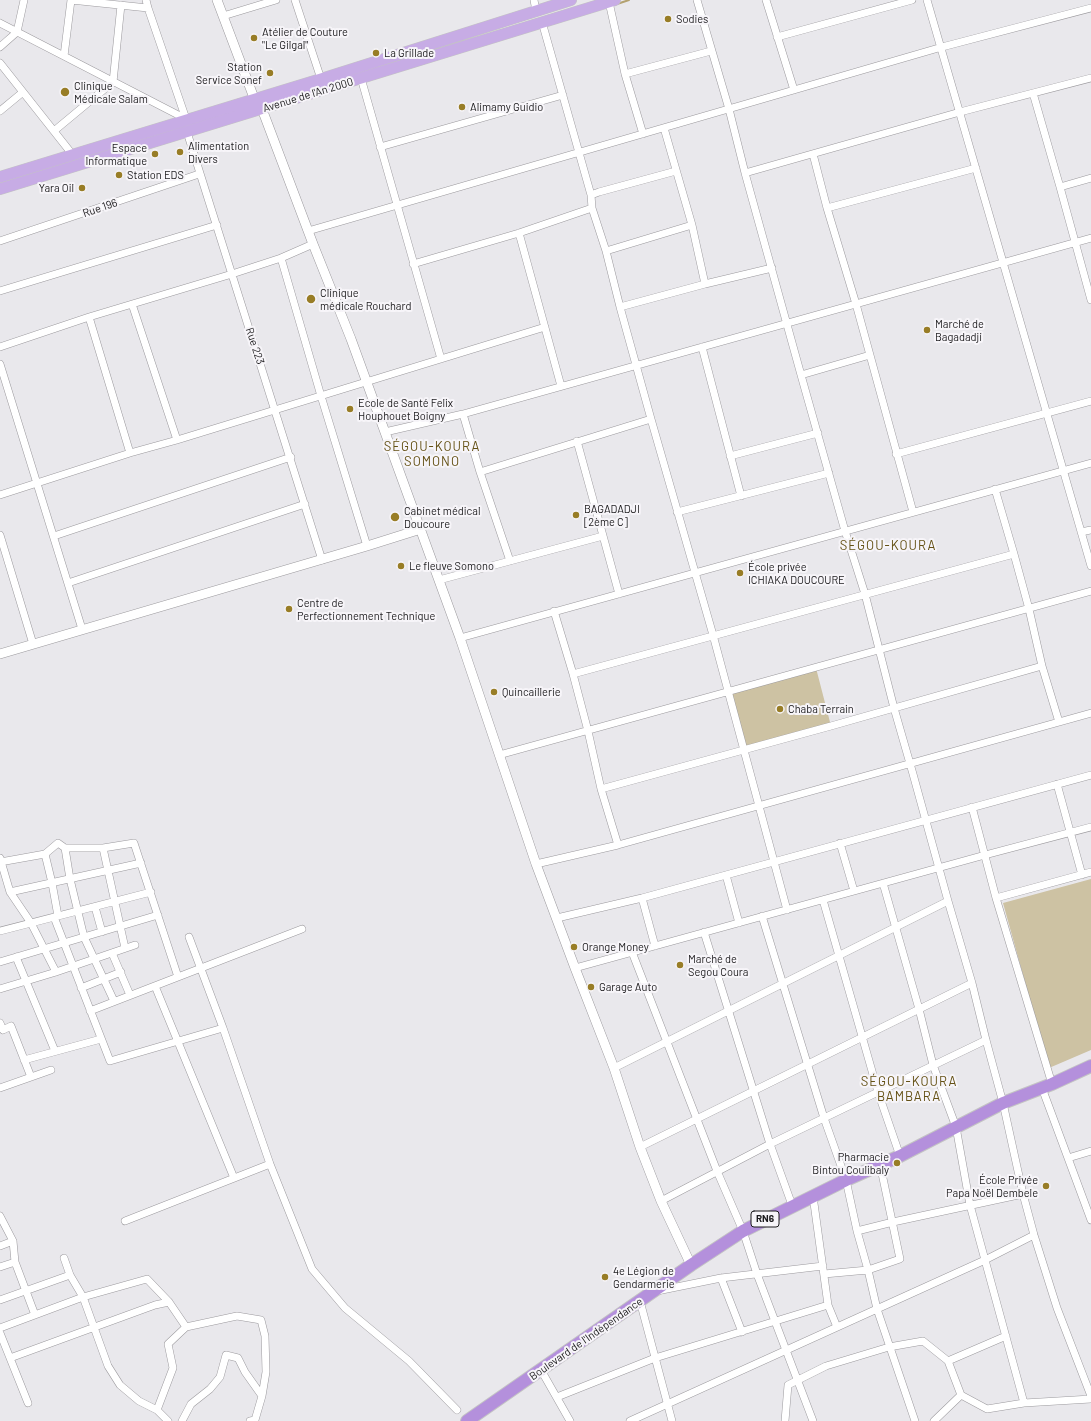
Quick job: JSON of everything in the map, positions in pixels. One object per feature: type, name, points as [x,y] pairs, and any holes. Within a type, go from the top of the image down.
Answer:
[{"type":"highway","name":"Boulevard de l'Indépendance","points":[[467,1421],[742,1231],[846,1180],[900,1156],[1004,1103],[1091,1066]]},
{"type":"main road","name":"Avenue de l'An 2000","points":[[0,177],[254,98],[321,79],[535,5],[571,0]]},
{"type":"main road","name":"Avenue de l'An 2000","points":[[0,189],[70,166],[187,132],[612,1]]},
{"type":"street","points":[[0,47],[17,32],[24,0]]},
{"type":"street","points":[[64,56],[71,0],[148,8]]},
{"type":"street","points":[[146,0],[186,119]]},
{"type":"street","points":[[217,0],[254,98],[262,109],[313,244],[351,338],[460,638],[536,864],[574,968],[614,1068],[640,1147],[661,1201],[691,1265]]},
{"type":"street","points":[[223,16],[276,0]]},
{"type":"street","points":[[295,0],[321,79]]},
{"type":"street","points":[[697,0],[729,109],[745,173],[845,531],[865,594],[894,708],[938,868],[972,983],[1004,1103],[1023,1194],[1034,1235],[1057,1308],[1091,1398],[1024,1403],[987,1409],[961,1395],[948,1361],[923,1341],[889,1347],[826,1366],[788,1385],[785,1421]]},
{"type":"street","points":[[766,0],[794,90]]},
{"type":"street","points":[[777,37],[912,0]]},
{"type":"street","points":[[928,0],[1091,566]]},
{"type":"street","points":[[612,1],[625,74],[644,134]]},
{"type":"street","points":[[54,131],[113,82],[121,5]]},
{"type":"street","points":[[308,231],[942,47],[1091,8]]},
{"type":"street","points":[[542,22],[563,95],[592,208],[606,251],[651,419],[713,635],[786,910]]},
{"type":"street","points":[[0,24],[186,119]]},
{"type":"street","points":[[625,74],[711,51]]},
{"type":"street","points":[[0,63],[72,154]]},
{"type":"street","points":[[361,78],[441,359]]},
{"type":"street","points":[[745,173],[960,112],[1091,78]]},
{"type":"street","points":[[0,111],[23,92]]},
{"type":"street","points":[[1033,93],[1076,242],[1091,300]]},
{"type":"street","points":[[380,147],[563,95]]},
{"type":"street","points":[[664,128],[692,226],[705,284]]},
{"type":"street","name":"Rue 223","points":[[187,132],[199,174],[217,225],[291,457],[322,560]]},
{"type":"street","points":[[813,154],[827,208],[856,304],[912,512]]},
{"type":"street","points":[[827,208],[976,168]]},
{"type":"street","points":[[590,196],[599,192],[676,171]]},
{"type":"street","name":"Rue 196","points":[[0,241],[199,174]]},
{"type":"street","points":[[1060,187],[1091,178]]},
{"type":"street","points":[[413,264],[519,233],[592,208]]},
{"type":"street","points":[[0,291],[217,225]]},
{"type":"street","points":[[606,251],[692,226]]},
{"type":"street","points":[[519,233],[561,386]]},
{"type":"street","points":[[385,432],[463,414],[1091,238]]},
{"type":"street","points":[[0,347],[89,317],[281,258],[313,244]]},
{"type":"street","points":[[281,258],[367,546]]},
{"type":"street","points":[[620,307],[772,268]]},
{"type":"street","points":[[132,304],[177,440]]},
{"type":"street","points":[[89,317],[130,453]]},
{"type":"street","points":[[0,495],[130,453],[321,396],[545,326]]},
{"type":"street","points":[[702,347],[741,496]]},
{"type":"street","points":[[801,375],[870,355]]},
{"type":"street","points":[[0,364],[82,629]]},
{"type":"street","points":[[896,454],[1091,401]]},
{"type":"street","points":[[463,414],[480,472],[510,561]]},
{"type":"street","points":[[480,472],[651,419]]},
{"type":"street","points":[[730,456],[818,433]]},
{"type":"street","points":[[578,441],[619,594]]},
{"type":"street","points":[[54,536],[291,457]]},
{"type":"street","points":[[460,638],[1091,463]]},
{"type":"street","points":[[677,512],[829,473]]},
{"type":"street","points":[[995,489],[1029,609],[1042,666],[1059,722]]},
{"type":"street","points":[[68,583],[305,504]]},
{"type":"street","points":[[0,654],[421,530]]},
{"type":"street","points":[[1081,532],[1091,530]]},
{"type":"street","points":[[0,535],[33,644]]},
{"type":"street","points":[[439,580],[603,536]]},
{"type":"street","points":[[573,674],[1014,554]]},
{"type":"street","points":[[500,755],[1091,591]]},
{"type":"street","points":[[554,612],[573,674],[601,789],[618,845]]},
{"type":"street","points":[[601,789],[1042,666]]},
{"type":"street","points":[[536,864],[618,845],[1091,713]]},
{"type":"street","points":[[556,918],[642,898],[1091,775]]},
{"type":"street","points":[[1056,784],[1082,875]]},
{"type":"street","points":[[972,807],[1047,1086],[1068,1158],[1091,1220]]},
{"type":"street","points":[[574,968],[1091,827]]},
{"type":"street","points":[[56,972],[31,923],[10,892],[0,861],[45,854],[58,843],[65,848],[103,848],[134,843],[178,977]]},
{"type":"street","points":[[840,843],[854,891]]},
{"type":"street","points":[[65,848],[70,879],[84,937],[114,1001]]},
{"type":"street","points":[[103,848],[125,948]]},
{"type":"street","points":[[45,854],[52,883],[56,917],[64,943],[110,1061],[223,1028]]},
{"type":"street","points":[[10,892],[141,863]]},
{"type":"street","points":[[996,898],[1091,872]]},
{"type":"street","points":[[726,875],[739,923]]},
{"type":"street","points":[[882,883],[920,1009],[933,1065],[956,1127],[970,1205],[1024,1403]]},
{"type":"street","points":[[0,931],[151,892]]},
{"type":"street","points":[[642,898],[655,946]]},
{"type":"street","points":[[823,900],[878,1092],[900,1156]]},
{"type":"street","points":[[614,1068],[948,902]]},
{"type":"street","points":[[95,907],[102,932]]},
{"type":"street","points":[[0,962],[158,915]]},
{"type":"street","points":[[762,916],[824,1118],[846,1180],[857,1231],[877,1309],[915,1421]]},
{"type":"street","points":[[90,1011],[302,929]]},
{"type":"street","points":[[704,932],[770,1144],[792,1206]]},
{"type":"street","points":[[189,937],[223,1028],[270,1164],[312,1269],[345,1308],[409,1361],[457,1410]]},
{"type":"street","points":[[0,989],[27,982],[135,945]]},
{"type":"street","points":[[632,952],[717,1171],[742,1231],[756,1274],[813,1421]]},
{"type":"street","points":[[112,953],[130,995]]},
{"type":"street","points":[[16,957],[55,1051]]},
{"type":"street","points":[[81,988],[120,972]]},
{"type":"street","points":[[640,1147],[972,983]]},
{"type":"street","points":[[155,986],[234,1178]]},
{"type":"street","points":[[0,1023],[3,1030],[11,1026],[31,1077]]},
{"type":"street","points":[[24,1060],[101,1039]]},
{"type":"street","points":[[661,1201],[770,1144],[986,1040]]},
{"type":"street","points":[[0,1088],[51,1070]]},
{"type":"street","points":[[1068,1158],[1091,1151]]},
{"type":"street","points":[[125,1221],[270,1164]]},
{"type":"street","points":[[824,1274],[868,1270],[900,1259],[880,1164]]},
{"type":"street","points":[[857,1231],[1023,1194]]},
{"type":"street","points":[[813,1196],[828,1305],[836,1327]]},
{"type":"street","points":[[0,1216],[13,1241],[16,1262],[35,1315]]},
{"type":"street","points":[[630,1421],[985,1260],[1034,1235]]},
{"type":"street","points":[[0,1246],[13,1241]]},
{"type":"street","points":[[64,1258],[70,1275],[84,1297],[108,1366],[120,1385],[139,1402],[157,1410],[168,1421]]},
{"type":"street","points":[[0,1267],[16,1262]]},
{"type":"street","points":[[653,1292],[721,1278],[823,1266]]},
{"type":"street","points":[[0,1300],[70,1275]]},
{"type":"street","points":[[721,1278],[742,1332]]},
{"type":"street","points":[[0,1328],[84,1297],[147,1279],[169,1302],[186,1327]]},
{"type":"street","points":[[640,1301],[672,1421]]},
{"type":"street","points":[[0,1356],[9,1356],[94,1328],[155,1305],[169,1302]]},
{"type":"street","points":[[556,1397],[655,1358],[828,1305]]},
{"type":"street","points":[[157,1410],[174,1368],[168,1344],[186,1327],[237,1316],[261,1320],[265,1336],[266,1372],[262,1396],[254,1421]]},
{"type":"street","points":[[0,1333],[28,1403]]},
{"type":"street","points":[[948,1361],[1006,1336]]},
{"type":"street","points":[[182,1421],[191,1404],[210,1389],[220,1377],[226,1355],[238,1358],[245,1372],[262,1396]]},
{"type":"street","points":[[541,1370],[570,1421]]},
{"type":"street","points":[[934,1421],[961,1395]]},
{"type":"shaded area","name":"Chaba Terrain","points":[[816,668],[831,726],[744,750],[728,692]]},
{"type":"shaded area","points":[[1091,879],[1091,1050],[1049,1068],[1003,903]]},
{"type":"waterway","points":[[617,4],[629,0]]},
{"type":"place","name":"Sodies","points":[[668,19]]},
{"type":"place","name":"Atélier de Couture \"Le Gilgal\"","points":[[254,38]]},
{"type":"place","name":"La Grillade","points":[[376,53]]},
{"type":"place","name":"Station Service Sonef","points":[[270,73]]},
{"type":"place","name":"Clinique Médicale Salam","points":[[65,92]]},
{"type":"place","name":"Alimamy Guidio","points":[[462,107]]},
{"type":"place","name":"Alimentation Divers","points":[[180,152]]},
{"type":"place","name":"Espace Informatique","points":[[155,154]]},
{"type":"place","name":"Station EDS","points":[[119,175]]},
{"type":"place","name":"Yara Oil","points":[[82,188]]},
{"type":"place","name":"Clinique médicale Rouchard","points":[[311,299]]},
{"type":"place","name":"Marché de Bagadadji","points":[[927,330]]},
{"type":"place","name":"Ecole de Santé Felix Houphouet Boigny","points":[[350,409]]},
{"type":"place","name":"BAGADADJI [2ème C]","points":[[576,515]]},
{"type":"place","name":"Cabinet médical Doucoure","points":[[395,517]]},
{"type":"place","name":"Le fleuve Somono","points":[[401,566]]},
{"type":"place","name":"École privée ICHIAKA DOUCOURE","points":[[740,573]]},
{"type":"place","name":"Centre de Perfectionnement Technique","points":[[289,609]]},
{"type":"place","name":"Quincaillerie","points":[[494,692]]},
{"type":"place","name":"Chaba Terrain","points":[[780,709]]},
{"type":"place","name":"Orange Money","points":[[574,947]]},
{"type":"place","name":"Marché de Segou Coura","points":[[680,965]]},
{"type":"place","name":"Garage Auto","points":[[591,987]]},
{"type":"place","name":"Pharmacie Bintou Coulibaly","points":[[897,1163]]},
{"type":"place","name":"École Privée Papa Noël Dembele","points":[[1046,1186]]},
{"type":"place","name":"4e Légion de Gendarmerie","points":[[605,1277]]},
{"type":"district","name":"SÉGOU-KOURA SOMONO","points":[[432,454]]},
{"type":"district","name":"SÉGOU-KOURA","points":[[888,546]]},
{"type":"district","name":"SÉGOU-KOURA BAMBARA","points":[[909,1090]]}]
